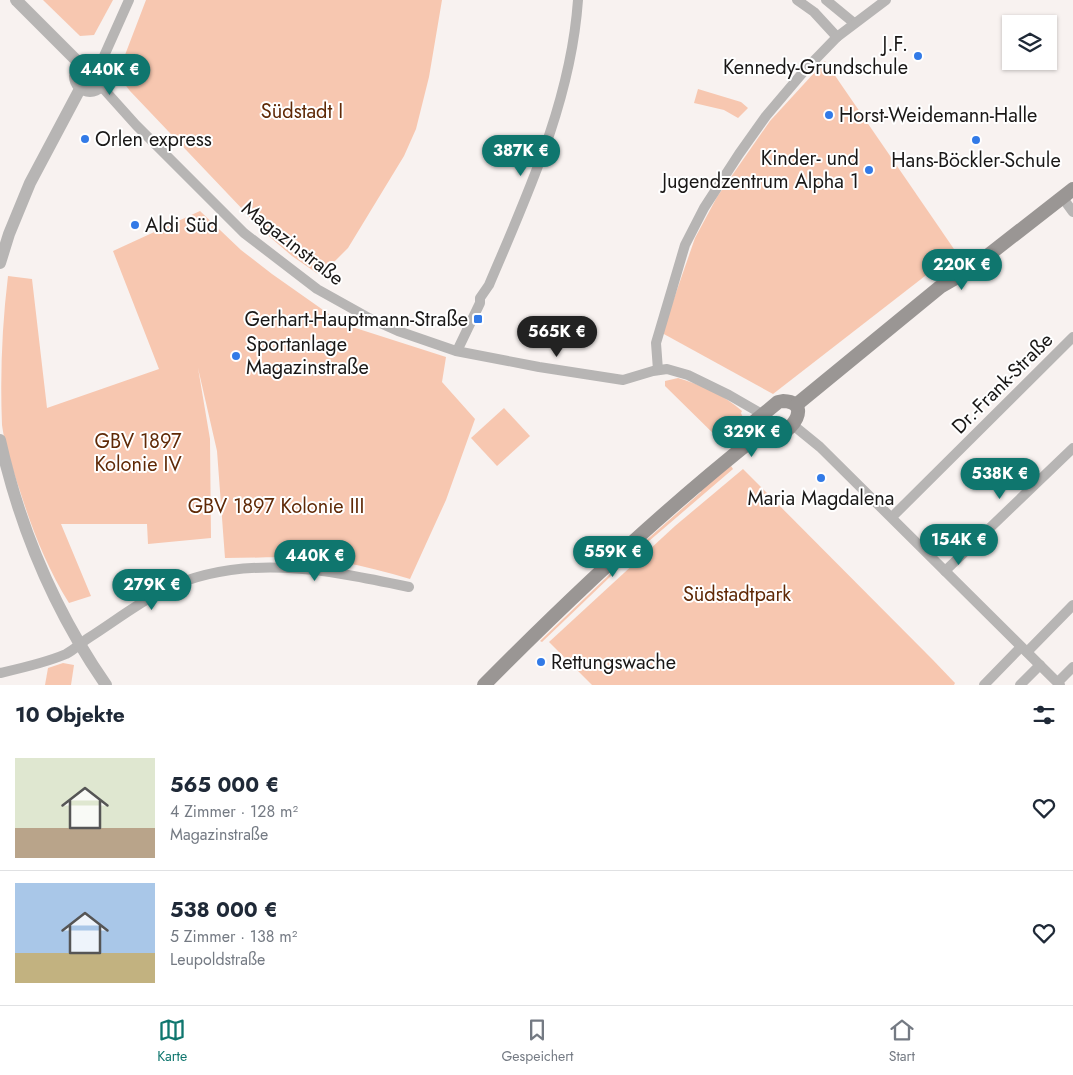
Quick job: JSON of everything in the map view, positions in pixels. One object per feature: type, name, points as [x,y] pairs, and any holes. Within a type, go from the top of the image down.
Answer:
[{"type":"main road","points":[[796,405],[940,287],[968,271],[1067,193]]},
{"type":"main road","points":[[778,402],[792,402],[796,405],[799,414],[792,425],[771,440],[763,441],[756,437],[753,425],[762,414],[778,402]]},
{"type":"main road","points":[[484,685],[589,581],[664,512],[756,437]]},
{"type":"street","points":[[16,0],[80,65]]},
{"type":"street","points":[[100,64],[129,0]]},
{"type":"street","points":[[457,351],[530,190],[550,132],[567,73],[578,0]]},
{"type":"street","points":[[797,0],[814,12],[837,37]]},
{"type":"street","points":[[826,0],[854,23]]},
{"type":"street","points":[[658,370],[656,343],[685,246],[704,208],[766,116],[805,70],[837,37],[886,0]]},
{"type":"street","points":[[90,61],[100,64],[105,77],[101,86],[89,90],[81,87],[78,84],[76,74],[80,65],[90,61]]},
{"type":"street","name":"Magazinstraße","points":[[101,86],[136,125],[244,233],[317,290],[369,318],[398,331],[457,351],[539,367],[623,380],[658,370],[688,375],[762,414]]},
{"type":"street","points":[[0,263],[9,234],[30,183],[81,87]]},
{"type":"street","points":[[1067,193],[1073,212]]},
{"type":"street","name":"Dr.-Frank-Straße","points":[[892,518],[1073,337]]},
{"type":"street","points":[[792,425],[820,447],[1059,684],[1073,667]]},
{"type":"street","points":[[0,440],[12,488],[30,542],[50,589],[79,644],[106,685]]},
{"type":"street","points":[[946,571],[1073,448]]},
{"type":"street","points":[[0,673],[66,654],[137,605],[164,590],[192,579],[222,571],[268,568],[311,569],[409,586]]},
{"type":"street","points":[[984,685],[1073,605]]},
{"type":"street","points":[[1020,685],[1040,666]]},
{"type":"green space","points":[[43,0],[113,0],[94,35],[80,36]]},
{"type":"green space","name":"Südstadt I","points":[[146,0],[442,0],[429,77],[416,129],[404,156],[348,248],[323,273],[318,274],[292,256],[264,232],[124,83],[120,74],[120,68]]},
{"type":"green space","points":[[825,61],[956,252],[773,394],[662,333],[695,238],[717,197],[770,121]]},
{"type":"green space","points":[[91,69],[96,71],[98,76],[96,81],[91,83],[86,81],[84,76],[86,71]]},
{"type":"green space","points":[[698,89],[741,102],[748,108],[738,118],[724,110],[694,103]]},
{"type":"green space","points":[[200,211],[241,250],[343,324],[446,357],[442,382],[475,419],[446,500],[410,579],[367,567],[311,558],[225,558],[217,451],[198,368],[210,439],[211,538],[148,544],[147,524],[61,524],[91,596],[69,603],[61,589],[46,561],[29,518],[11,465],[3,433],[1,369],[8,276],[32,279],[47,408],[159,369],[113,251]]},
{"type":"green space","points":[[678,378],[712,391],[742,411],[746,426],[741,437],[735,442],[725,445],[665,386],[665,381]]},
{"type":"green space","points":[[504,408],[530,436],[497,466],[471,438]]},
{"type":"green space","points":[[731,466],[733,469],[635,553],[542,642],[540,641],[634,551],[701,492],[700,489]]},
{"type":"green space","name":"Südstadtpark","points":[[743,469],[932,659],[955,683],[954,685],[592,685],[549,642],[675,526]]},
{"type":"green space","points":[[63,663],[74,665],[71,685],[45,685],[48,668]]},
{"type":"place","name":"J.F. Kennedy-Grundschule","points":[[918,56]]},
{"type":"place","name":"Horst-Weidemann-Halle","points":[[829,115]]},
{"type":"place","name":"Orlen express","points":[[85,139]]},
{"type":"place","name":"Hans-Böckler-Schule","points":[[976,140]]},
{"type":"place","name":"Kinder- und Jugendzentrum Alpha 1","points":[[869,170]]},
{"type":"place","name":"Aldi Süd","points":[[135,225]]},
{"type":"place","name":"Gerhart-Hauptmann-Straße","points":[[478,319]]},
{"type":"place","name":"Sportanlage Magazinstraße","points":[[236,356]]},
{"type":"place","name":"Maria Magdalena","points":[[821,478]]},
{"type":"place","name":"Rettungswache","points":[[541,662]]},
{"type":"park label","name":"GBV 1897 Kolonie IV","points":[[138,452]]},
{"type":"park label","name":"GBV 1897 Kolonie III","points":[[276,506]]}]
